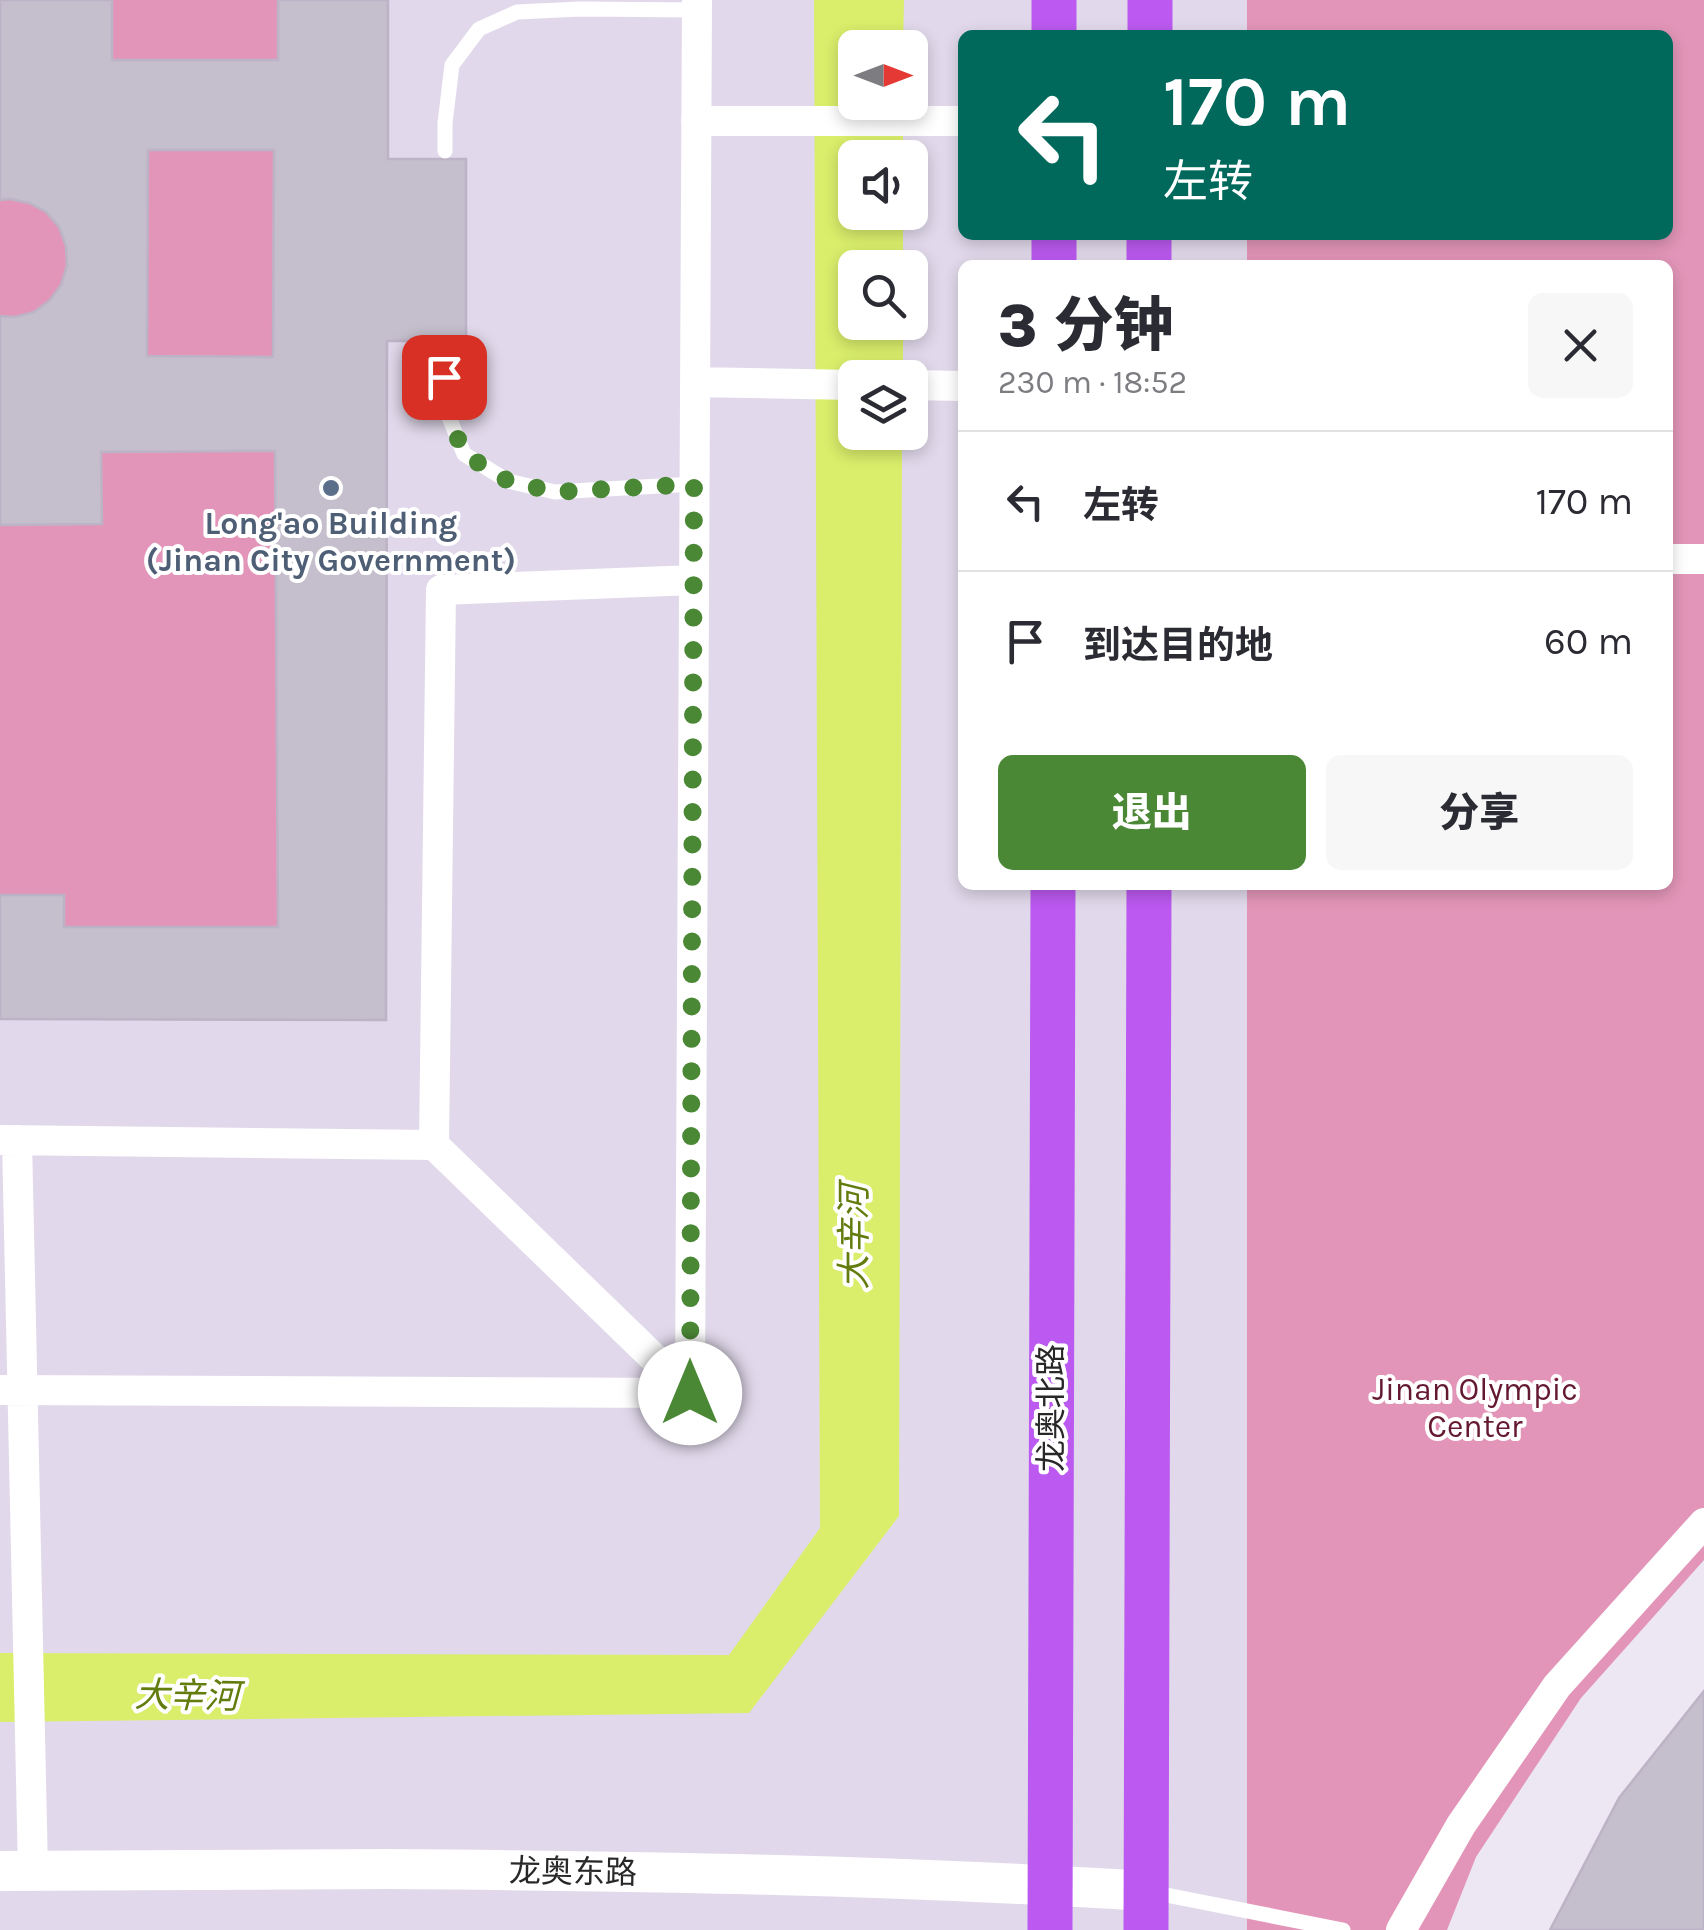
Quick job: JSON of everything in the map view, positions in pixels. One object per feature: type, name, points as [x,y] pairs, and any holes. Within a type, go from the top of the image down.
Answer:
[{"type":"main road","points":[[1054,0],[1054,30]]},
{"type":"main road","points":[[1150,0],[1150,30]]},
{"type":"main road","name":"龙奥北路","points":[[1050,1930],[1053,890]]},
{"type":"main road","points":[[1146,1910],[1148,890]]},
{"type":"street","points":[[690,1393],[696,5]]},
{"type":"street","points":[[696,121],[958,121]]},
{"type":"street","points":[[695,382],[838,384]]},
{"type":"street","points":[[928,385],[958,386]]},
{"type":"street","points":[[1673,559],[1704,559]]},
{"type":"street","points":[[434,1146],[440,590],[694,580]]},
{"type":"street","points":[[16,1871],[30,1743],[29,1636],[12,1390],[8,1140],[434,1146],[690,1393]]},
{"type":"street","points":[[12,1390],[690,1393]]},
{"type":"street","points":[[1402,1930],[1461,1825],[1556,1686],[1704,1523]]},
{"type":"street","name":"龙奥东路","points":[[16,1871],[749,1874],[1050,1885],[1146,1910]]},
{"type":"lane","points":[[445,151],[452,65],[479,29],[518,12],[696,5]]},
{"type":"lane","points":[[444,350],[444,404],[464,454],[508,481],[555,492],[694,484]]},
{"type":"lane","points":[[1146,1910],[1343,1930]]},
{"type":"green space","points":[[112,0],[278,0],[278,60],[112,60]]},
{"type":"green space","name":"Jinan Olympic Center","points":[[1247,0],[1704,0],[1704,1930],[1247,1930],[1247,890],[1673,890],[1673,260],[1247,260],[1247,240],[1673,240],[1673,30],[1247,30]]},
{"type":"green space","points":[[148,150],[274,150],[273,357],[147,356]]},
{"type":"green space","points":[[0,200],[38,207],[57,224],[66,252],[66,267],[62,281],[44,305],[20,316],[0,316]]},
{"type":"green space","points":[[275,451],[278,927],[64,927],[64,895],[0,895],[0,525],[101,524],[101,452]]},
{"type":"shaded area","points":[[1704,1560],[1704,1691],[1619,1798],[1550,1930],[1447,1930],[1476,1857],[1581,1698]]},
{"type":"water","name":"大辛河","points":[[814,0],[904,0],[903,30],[838,30],[838,120],[903,120],[903,140],[838,140],[838,230],[903,230],[903,250],[838,250],[838,340],[903,340],[903,360],[838,360],[838,450],[902,450],[899,1516],[749,1713],[0,1722],[0,1653],[729,1655],[820,1528]]},
{"type":"building","name":"Long'ao Building (Jinan City Government)","points":[[0,0],[112,0],[112,60],[278,60],[278,0],[388,0],[388,159],[466,159],[466,341],[387,341],[386,1020],[0,1019],[0,895],[64,895],[64,927],[278,927],[275,451],[101,452],[102,524],[0,525],[0,316],[34,312],[61,285],[67,266],[66,246],[59,227],[46,212],[29,203],[0,200]],"holes":[[[148,150],[274,150],[273,357],[147,356]]]},
{"type":"building","points":[[1704,1691],[1704,1930],[1550,1930],[1619,1798]]},
{"type":"place","name":"Long'ao Building (Jinan City Government)","points":[[331,488]]},
{"type":"route","points":[[444,377],[444,404],[464,454],[508,481],[555,492],[694,484],[690,1393]]}]
